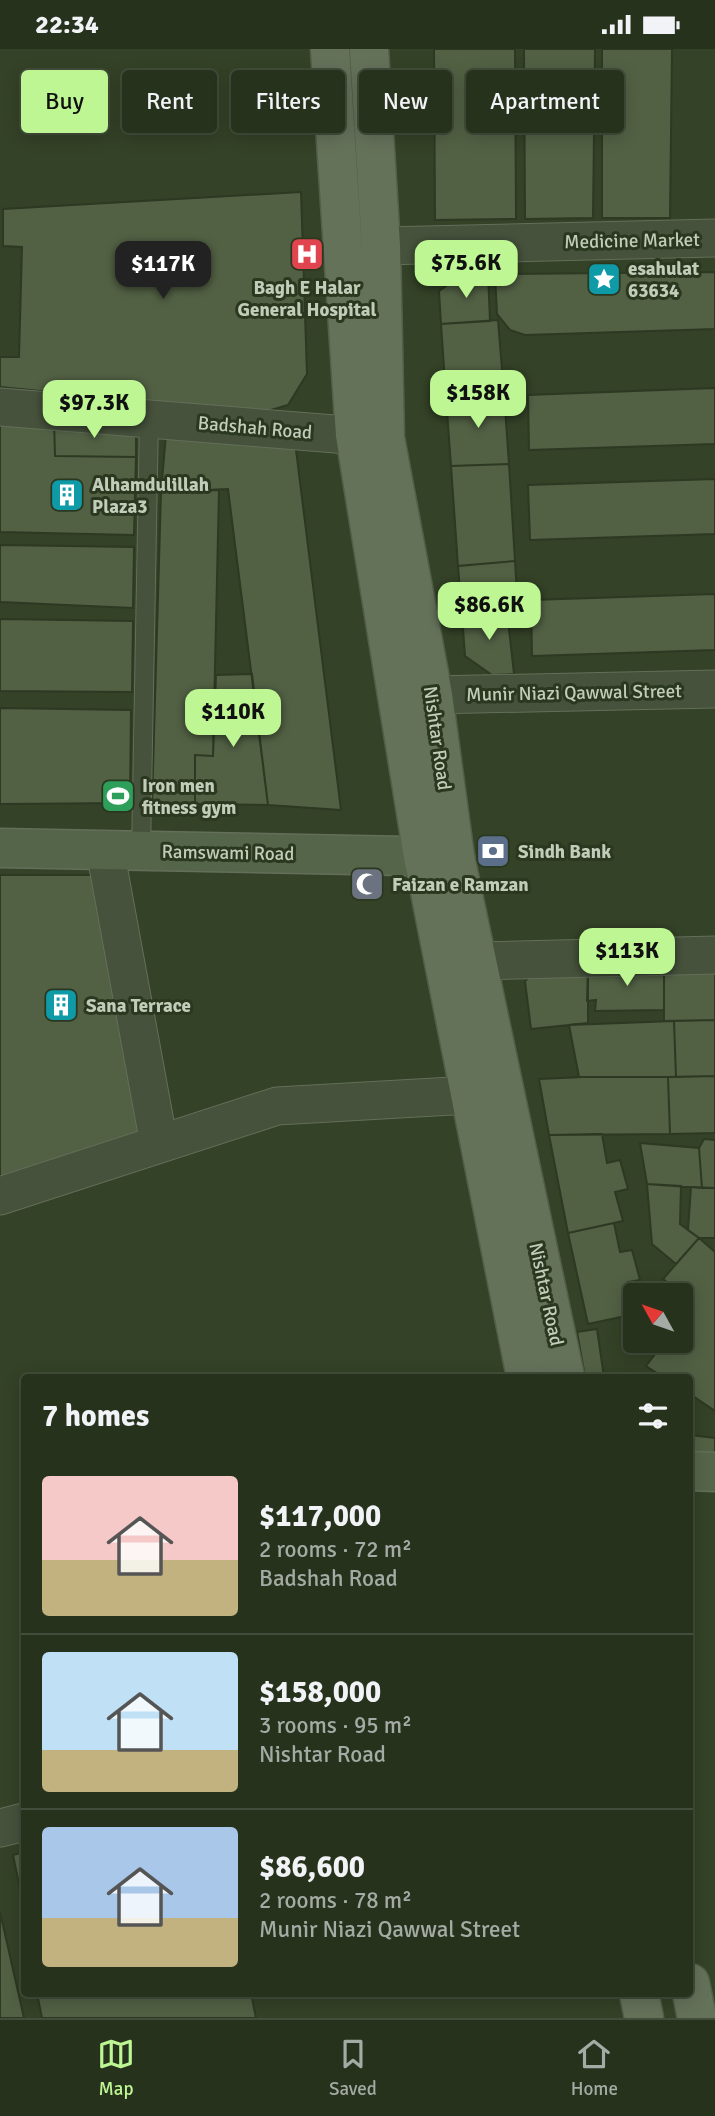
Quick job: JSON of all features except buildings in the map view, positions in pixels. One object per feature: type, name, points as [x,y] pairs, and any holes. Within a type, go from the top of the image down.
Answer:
[{"type":"main road","name":"Nishtar Road","points":[[330,49],[370,437],[439,856],[470,1095],[525,1374]]},
{"type":"main road","name":"Nishtar Road","points":[[369,49],[381,246],[370,437],[433,695],[439,856],[477,961],[564,1374]]},
{"type":"main road","name":"Ramswami Road","points":[[0,848],[439,856]]},
{"type":"main road","points":[[693,1471],[715,1472]]},
{"type":"main road","points":[[640,1997],[643,2018]]},
{"type":"street","name":"Medicine Market","points":[[381,246],[715,238]]},
{"type":"street","name":"Badshah Road","points":[[0,407],[370,437]]},
{"type":"street","name":"Munir Niazi Qawwal Street","points":[[433,695],[715,689]]},
{"type":"street","points":[[123,850],[159,1144]]},
{"type":"street","points":[[477,961],[715,955]]},
{"type":"street","points":[[0,1196],[277,1106],[470,1095]]},
{"type":"street","points":[[0,1828],[21,1823]]},
{"type":"lane","points":[[123,850],[149,419]]},
{"type":"place","name":"Bagh E Halar General Hospital","points":[[307,254]]},
{"type":"place","name":"esahulat 63634","points":[[604,279]]},
{"type":"place","name":"Alhamdulillah Plaza3","points":[[67,495]]},
{"type":"place","name":"Iron men fitness gym","points":[[118,796]]},
{"type":"place","name":"Sindh Bank","points":[[493,851]]},
{"type":"place","name":"Faizan e Ramzan","points":[[367,884]]},
{"type":"place","name":"Sana Terrace","points":[[61,1005]]}]
